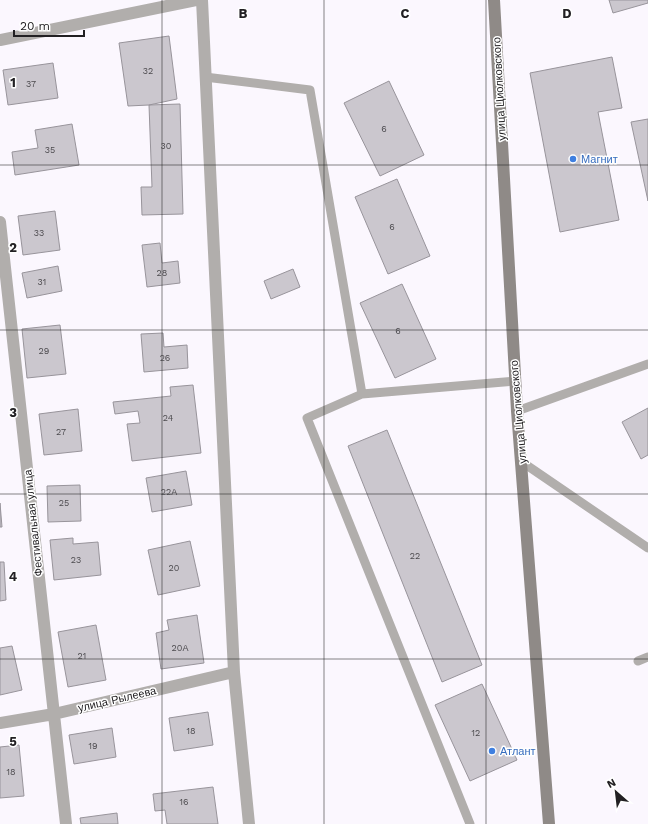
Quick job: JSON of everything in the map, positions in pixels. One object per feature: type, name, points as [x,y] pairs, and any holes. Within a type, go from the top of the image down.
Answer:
[{"type":"street","points":[[0,40],[196,0]]},
{"type":"street","points":[[202,0],[234,672],[249,824]]},
{"type":"street","name":"улица Циолковского","points":[[494,0],[517,411],[549,824]]},
{"type":"street","name":"Фестивальная улица","points":[[0,222],[66,824]]},
{"type":"street","name":"улица Рылеева","points":[[0,723],[54,714],[234,672]]},
{"type":"lane","points":[[205,77],[310,90],[362,394]]},
{"type":"lane","points":[[517,411],[648,364]]},
{"type":"lane","points":[[470,824],[307,418],[362,394],[515,381]]},
{"type":"lane","points":[[522,462],[648,548]]},
{"type":"lane","points":[[638,661],[648,657]]},
{"type":"building","points":[[609,0],[648,0],[648,3],[613,13]]},
{"type":"building","points":[[169,36],[177,99],[149,105],[128,106],[119,43]]},
{"type":"building","points":[[612,57],[622,108],[598,112],[619,220],[560,232],[530,73]]},
{"type":"building","points":[[53,63],[58,98],[8,105],[3,70]]},
{"type":"building","points":[[389,81],[424,155],[380,176],[344,103]]},
{"type":"building","points":[[180,104],[183,214],[142,215],[141,187],[152,187],[149,105]]},
{"type":"building","points":[[648,119],[648,201],[631,122]]},
{"type":"building","points":[[72,124],[79,165],[15,175],[12,152],[38,148],[35,130]]},
{"type":"building","points":[[397,179],[430,256],[388,274],[355,197]]},
{"type":"building","points":[[55,211],[60,250],[23,255],[18,216]]},
{"type":"building","points":[[160,243],[162,263],[178,261],[180,283],[147,287],[142,245]]},
{"type":"building","points":[[58,266],[62,291],[27,298],[22,273]]},
{"type":"building","points":[[293,269],[300,287],[271,299],[264,281]]},
{"type":"building","points":[[402,284],[436,359],[395,378],[360,303]]},
{"type":"building","points":[[60,325],[66,374],[27,378],[22,329]]},
{"type":"building","points":[[163,333],[164,347],[187,345],[188,368],[144,372],[141,334]]},
{"type":"building","points":[[193,385],[201,453],[132,461],[127,424],[140,423],[138,411],[115,414],[113,402],[171,396],[170,387]]},
{"type":"building","points":[[648,408],[648,455],[641,459],[622,422]]},
{"type":"building","points":[[78,409],[82,451],[44,455],[39,414]]},
{"type":"building","points":[[387,430],[482,665],[442,682],[348,446]]},
{"type":"building","points":[[186,471],[192,505],[152,512],[146,478]]},
{"type":"building","points":[[80,485],[81,521],[48,522],[47,486]]},
{"type":"building","points":[[0,503],[2,527],[0,527]]},
{"type":"building","points":[[73,538],[73,544],[98,542],[101,575],[54,580],[50,540]]},
{"type":"building","points":[[190,541],[200,586],[158,595],[148,550]]},
{"type":"building","points":[[0,562],[4,562],[6,600],[0,601]]},
{"type":"building","points":[[197,615],[204,663],[161,669],[156,633],[169,630],[167,620]]},
{"type":"building","points":[[96,625],[106,680],[68,687],[58,632]]},
{"type":"building","points":[[12,646],[22,690],[0,695],[0,648]]},
{"type":"building","points":[[482,684],[517,760],[470,781],[435,705]]},
{"type":"building","points":[[208,712],[213,745],[174,751],[169,718]]},
{"type":"building","points":[[112,728],[116,757],[74,764],[69,735]]},
{"type":"building","points":[[19,745],[24,796],[0,798],[0,747]]},
{"type":"building","points":[[213,787],[218,824],[167,824],[165,810],[155,811],[153,794]]},
{"type":"building","points":[[117,813],[118,824],[81,824],[80,818]]},
{"type":"place","name":"Магнит","points":[[573,159]]},
{"type":"place","name":"Атлант","points":[[492,751]]}]
